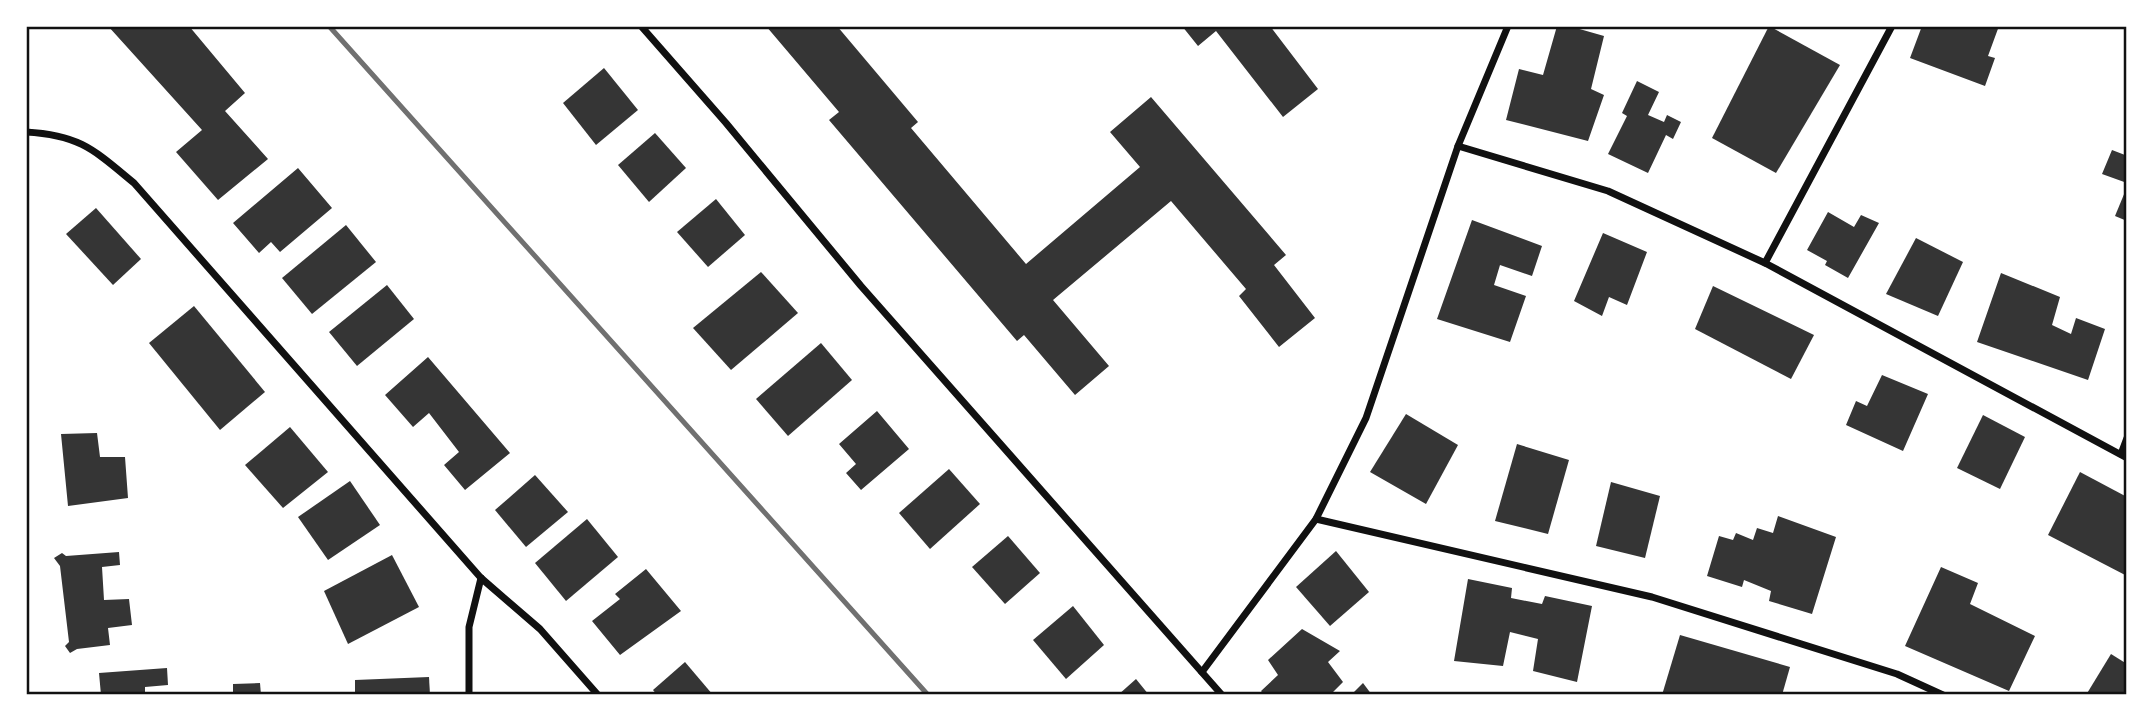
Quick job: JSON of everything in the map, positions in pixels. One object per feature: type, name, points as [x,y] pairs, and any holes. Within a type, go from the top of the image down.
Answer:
[{"type":"street","points":[[641,26],[726,122],[860,286],[1222,695]]},
{"type":"street","points":[[1202,672],[1316,519],[1366,418],[1458,146],[1508,26]]},
{"type":"street","points":[[1765,263],[1892,26]]},
{"type":"street","points":[[26,132],[70,137],[99,154],[134,183],[481,578],[540,629],[598,695]]},
{"type":"street","points":[[1458,146],[1608,191],[1765,263],[2124,456],[2127,438]]},
{"type":"street","points":[[1316,519],[1652,597],[1897,674],[1942,695]]},
{"type":"street","points":[[469,695],[469,627],[481,578]]},
{"type":"building","points":[[108,26],[189,26],[245,93],[225,111],[268,159],[218,200],[176,152],[202,130]]},
{"type":"building","points":[[766,26],[837,26],[918,122],[911,128],[1026,264],[1140,167],[1110,132],[1151,97],[1286,255],[1274,265],[1315,318],[1279,347],[1239,296],[1246,289],[1171,201],[1053,300],[1109,366],[1075,395],[1024,335],[1017,341],[829,120],[839,112]]},
{"type":"building","points":[[1182,26],[1270,26],[1318,89],[1283,117],[1216,31],[1198,46]]},
{"type":"building","points":[[1557,26],[1569,26],[1604,36],[1591,89],[1604,95],[1588,141],[1506,120],[1519,69],[1543,75]]},
{"type":"building","points":[[1769,26],[1840,65],[1776,173],[1712,138]]},
{"type":"building","points":[[1922,26],[1999,26],[1988,56],[1995,58],[1985,86],[1910,58]]},
{"type":"building","points":[[604,68],[638,110],[596,145],[563,103]]},
{"type":"building","points":[[1637,81],[1659,92],[1648,115],[1664,122],[1667,115],[1681,122],[1673,139],[1666,135],[1648,173],[1608,154],[1627,116],[1622,113]]},
{"type":"building","points":[[655,133],[686,168],[649,202],[618,165]]},
{"type":"building","points":[[2112,150],[2125,155],[2127,150],[2127,183],[2102,174]]},
{"type":"building","points":[[298,168],[332,208],[280,252],[271,242],[259,253],[233,223]]},
{"type":"building","points":[[2127,187],[2127,221],[2115,216]]},
{"type":"building","points":[[716,199],[745,235],[708,267],[677,232]]},
{"type":"building","points":[[96,208],[141,259],[113,285],[66,234]]},
{"type":"building","points":[[1828,212],[1854,227],[1861,215],[1879,223],[1848,278],[1825,265],[1827,261],[1807,250]]},
{"type":"building","points":[[1472,220],[1542,246],[1532,276],[1500,265],[1494,285],[1526,296],[1510,342],[1437,319]]},
{"type":"building","points":[[346,225],[376,262],[312,314],[282,278]]},
{"type":"building","points":[[1603,233],[1647,252],[1627,305],[1609,297],[1602,316],[1574,301]]},
{"type":"building","points":[[1916,238],[1963,262],[1938,316],[1886,294]]},
{"type":"building","points":[[761,272],[798,313],[731,370],[693,328]]},
{"type":"building","points":[[2001,273],[2060,297],[2052,325],[2071,334],[2076,318],[2105,329],[2088,380],[1977,342]]},
{"type":"building","points":[[387,285],[414,319],[357,366],[329,332]]},
{"type":"building","points":[[1713,286],[1814,335],[1791,379],[1695,329]]},
{"type":"building","points":[[194,306],[265,392],[220,430],[149,343]]},
{"type":"building","points":[[821,343],[852,380],[788,436],[756,399]]},
{"type":"building","points":[[428,357],[510,453],[465,490],[444,465],[459,452],[429,413],[413,427],[385,395]]},
{"type":"building","points":[[1882,375],[1928,394],[1903,451],[1846,425],[1856,401],[1867,406]]},
{"type":"building","points":[[877,411],[909,449],[861,490],[846,473],[856,464],[839,444]]},
{"type":"building","points":[[1406,414],[1458,445],[1426,504],[1370,472]]},
{"type":"building","points":[[1983,415],[2025,437],[2000,489],[1957,468]]},
{"type":"building","points":[[290,427],[328,472],[283,508],[245,465]]},
{"type":"building","points":[[97,433],[100,457],[125,457],[128,498],[68,506],[61,434]]},
{"type":"building","points":[[1517,444],[1569,460],[1548,534],[1495,521]]},
{"type":"building","points":[[949,469],[980,504],[930,549],[899,513]]},
{"type":"building","points":[[2080,472],[2127,497],[2127,576],[2048,535]]},
{"type":"building","points":[[535,475],[568,512],[526,547],[495,510]]},
{"type":"building","points":[[350,481],[380,525],[328,560],[298,517]]},
{"type":"building","points":[[1611,482],[1660,496],[1645,558],[1596,546]]},
{"type":"building","points":[[1778,516],[1836,537],[1812,614],[1769,601],[1771,591],[1744,580],[1742,587],[1707,576],[1719,536],[1733,540],[1736,533],[1753,540],[1757,528],[1773,533]]},
{"type":"building","points":[[587,519],[618,557],[566,601],[535,563]]},
{"type":"building","points":[[1008,536],[1040,573],[1005,604],[972,567]]},
{"type":"building","points":[[1336,551],[1369,592],[1330,626],[1296,587]]},
{"type":"building","points":[[119,552],[120,565],[102,567],[104,600],[129,599],[132,625],[108,628],[110,645],[77,649],[70,653],[65,646],[69,642],[60,566],[54,558],[62,553],[66,556]]},
{"type":"building","points":[[392,555],[419,607],[348,644],[324,591]]},
{"type":"building","points":[[1941,567],[1978,583],[1970,604],[2035,636],[2009,691],[1905,646]]},
{"type":"building","points":[[646,569],[681,611],[620,655],[592,621],[620,599],[615,594]]},
{"type":"building","points":[[1468,579],[1512,588],[1511,598],[1542,604],[1545,596],[1592,606],[1577,682],[1533,671],[1538,639],[1510,632],[1503,666],[1454,661]]},
{"type":"building","points":[[1073,606],[1104,645],[1066,679],[1033,640]]},
{"type":"building","points":[[1302,629],[1340,651],[1328,662],[1343,682],[1330,695],[1264,695],[1261,691],[1278,675],[1268,660]]},
{"type":"building","points":[[1680,635],[1790,667],[1782,695],[1662,695]]},
{"type":"building","points":[[2111,654],[2127,664],[2127,695],[2086,695]]},
{"type":"building","points":[[685,662],[713,695],[657,695],[653,690]]},
{"type":"building","points":[[167,668],[168,685],[145,687],[145,695],[101,695],[99,673]]},
{"type":"building","points":[[429,677],[430,695],[355,695],[355,680]]},
{"type":"building","points":[[1136,679],[1149,695],[1118,695]]},
{"type":"building","points":[[260,683],[261,695],[233,695],[233,684]]},
{"type":"building","points":[[1363,683],[1372,695],[1351,695]]},
{"type":"railway","points":[[329,26],[928,695]]}]
